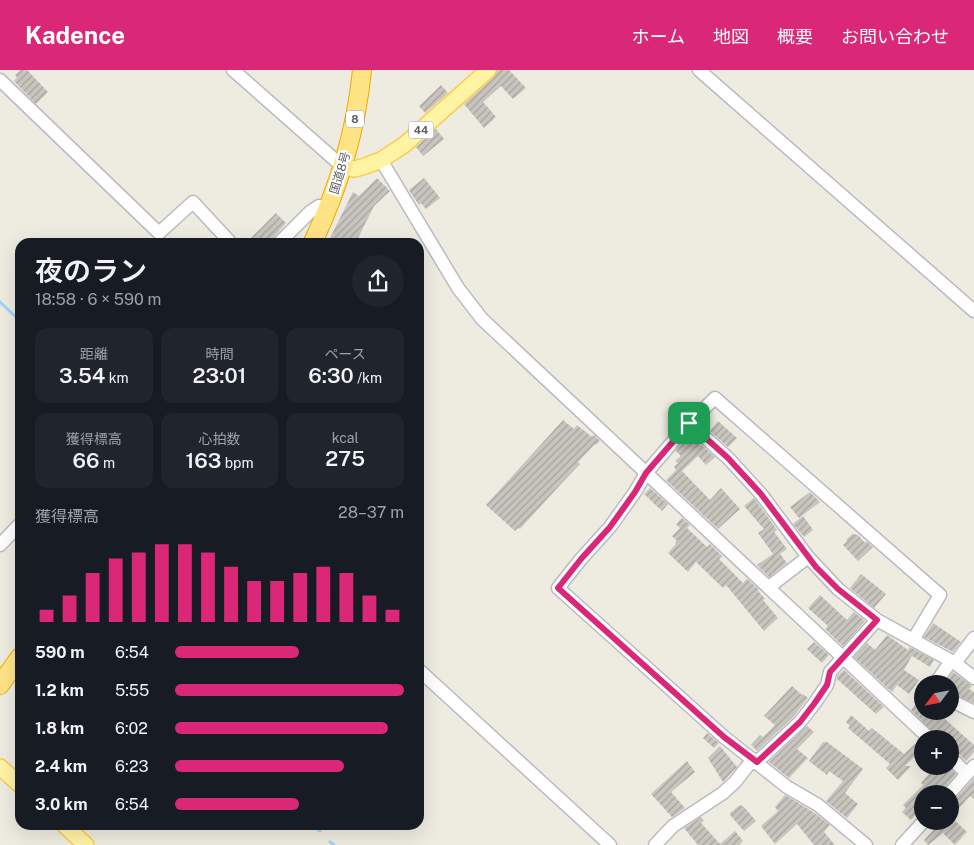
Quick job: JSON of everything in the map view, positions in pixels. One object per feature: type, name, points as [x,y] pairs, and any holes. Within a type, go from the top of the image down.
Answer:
[{"type":"highway","name":"国道8号","points":[[315,238],[329,208],[343,168],[355,120],[362,70]]},
{"type":"highway","points":[[0,685],[15,664]]},
{"type":"main road","name":"44","points":[[343,168],[355,169],[381,160],[404,145],[488,70]]},
{"type":"main road","points":[[0,767],[15,780]]},
{"type":"main road","points":[[70,830],[86,845]]},
{"type":"street","points":[[0,73],[3,70]]},
{"type":"street","points":[[234,70],[343,168]]},
{"type":"street","points":[[699,70],[974,311]]},
{"type":"street","points":[[0,80],[159,233],[193,202],[227,238]]},
{"type":"street","points":[[381,160],[458,288],[482,319],[920,730]]},
{"type":"street","points":[[284,238],[310,212],[320,206],[329,208]]},
{"type":"street","points":[[866,845],[818,805],[787,787],[724,737],[558,588],[610,527],[646,473],[689,423],[715,398],[940,595],[913,640]]},
{"type":"street","points":[[689,423],[728,458],[761,494],[808,557],[838,589],[877,620],[953,662],[974,678]]},
{"type":"street","points":[[0,545],[15,529]]},
{"type":"street","points":[[769,587],[808,557]]},
{"type":"street","points":[[656,845],[673,826],[723,793],[755,760],[800,722],[827,685],[830,672],[877,620]]},
{"type":"street","points":[[942,675],[974,638]]},
{"type":"street","points":[[424,675],[610,845]]},
{"type":"street","points":[[959,704],[974,712]]},
{"type":"street","points":[[957,785],[971,770],[959,763]]},
{"type":"street","points":[[902,845],[916,830]]},
{"type":"building","points":[[20,70],[27,70],[48,92],[36,104],[14,81],[17,77],[15,75]]},
{"type":"building","points":[[497,70],[509,70],[526,88],[513,99],[501,86],[483,102],[496,117],[484,128],[464,104],[494,77]]},
{"type":"building","points":[[441,85],[448,93],[425,113],[419,106]]},
{"type":"building","points":[[436,129],[444,139],[423,156],[416,147]]},
{"type":"building","points":[[377,178],[390,191],[374,206],[358,238],[330,238],[353,192],[359,196]]},
{"type":"building","points":[[424,178],[440,198],[426,209],[421,203],[419,205],[409,190]]},
{"type":"building","points":[[276,213],[286,223],[274,238],[251,238]]},
{"type":"building","points":[[563,420],[574,429],[577,425],[600,441],[578,462],[580,464],[520,529],[518,528],[515,531],[486,505]]},
{"type":"building","points":[[718,421],[737,438],[728,447],[710,431]]},
{"type":"building","points":[[690,435],[715,457],[706,465],[698,456],[682,471],[710,500],[721,488],[740,509],[718,529],[666,480],[676,470],[674,467],[678,463],[675,461],[681,456],[676,451]]},
{"type":"building","points":[[650,488],[668,504],[662,511],[644,494]]},
{"type":"building","points":[[810,492],[820,502],[799,518],[790,507]]},
{"type":"building","points":[[754,498],[777,530],[774,532],[787,549],[780,554],[787,563],[769,577],[757,565],[773,554],[758,533],[764,529],[744,506]]},
{"type":"building","points":[[803,516],[813,530],[804,537],[793,524]]},
{"type":"building","points":[[682,518],[690,525],[687,528],[707,547],[710,544],[722,556],[719,559],[743,583],[747,579],[759,590],[765,599],[763,600],[778,618],[764,631],[726,585],[723,588],[696,562],[688,572],[668,553],[676,544],[677,541],[672,536],[680,528],[676,524]]},
{"type":"building","points":[[852,534],[858,535],[865,543],[866,541],[873,547],[858,561],[843,545]]},
{"type":"building","points":[[861,574],[886,594],[874,608],[850,588]]},
{"type":"building","points":[[820,595],[847,620],[854,612],[865,621],[843,646],[825,629],[828,626],[808,608]]},
{"type":"building","points":[[933,623],[961,642],[953,652],[924,637]]},
{"type":"building","points":[[887,635],[908,650],[910,647],[934,660],[930,667],[912,656],[904,670],[914,677],[914,687],[909,694],[897,685],[892,692],[854,657],[867,643],[875,650]]},
{"type":"building","points":[[814,642],[829,655],[822,663],[807,649]]},
{"type":"building","points":[[844,670],[884,707],[876,714],[837,679],[837,676]]},
{"type":"building","points":[[959,676],[972,686],[969,689],[974,692],[974,703],[959,696]]},
{"type":"building","points":[[792,686],[808,698],[794,716],[757,751],[751,745],[760,735],[763,737],[775,725],[764,716]]},
{"type":"building","points":[[851,715],[869,731],[872,728],[904,754],[914,745],[914,757],[905,766],[911,766],[898,780],[886,768],[890,764],[848,728],[850,726],[846,722]]},
{"type":"building","points":[[921,720],[946,720],[957,730],[931,730]]},
{"type":"building","points":[[807,726],[814,732],[797,749],[808,758],[789,778],[769,762]]},
{"type":"building","points":[[959,732],[974,745],[974,752],[966,761],[959,754]]},
{"type":"building","points":[[707,733],[719,743],[714,748],[703,738]]},
{"type":"building","points":[[823,742],[827,742],[863,769],[845,793],[858,804],[847,818],[826,801],[843,781],[829,771],[827,775],[809,761]]},
{"type":"building","points":[[720,746],[737,767],[723,782],[708,758]]},
{"type":"building","points":[[687,761],[695,772],[671,792],[685,808],[672,817],[651,794]]},
{"type":"building","points":[[928,775],[955,775],[946,785],[923,785],[921,783]]},
{"type":"building","points":[[974,778],[974,799],[970,796],[959,808],[959,795]]},
{"type":"building","points":[[914,794],[914,817],[911,820],[902,812],[906,808],[903,805]]},
{"type":"building","points":[[785,795],[830,825],[824,832],[835,845],[814,845],[797,824],[775,844],[761,826],[778,811],[775,807]]},
{"type":"building","points":[[740,805],[756,821],[744,831],[730,815]]},
{"type":"building","points":[[701,817],[704,820],[701,823],[720,844],[735,831],[743,841],[739,845],[698,845],[684,828]]},
{"type":"building","points":[[959,824],[967,832],[955,845],[943,833],[928,845],[924,840],[933,830],[959,830]]},
{"type":"waterway","points":[[0,302],[15,316]]},
{"type":"waterway","points":[[330,842],[334,845]]},
{"type":"route","points":[[689,423],[728,458],[761,494],[816,567],[838,589],[877,620],[830,672],[827,685],[800,722],[757,762],[724,737],[558,588],[610,527],[646,473],[689,423]]}]
